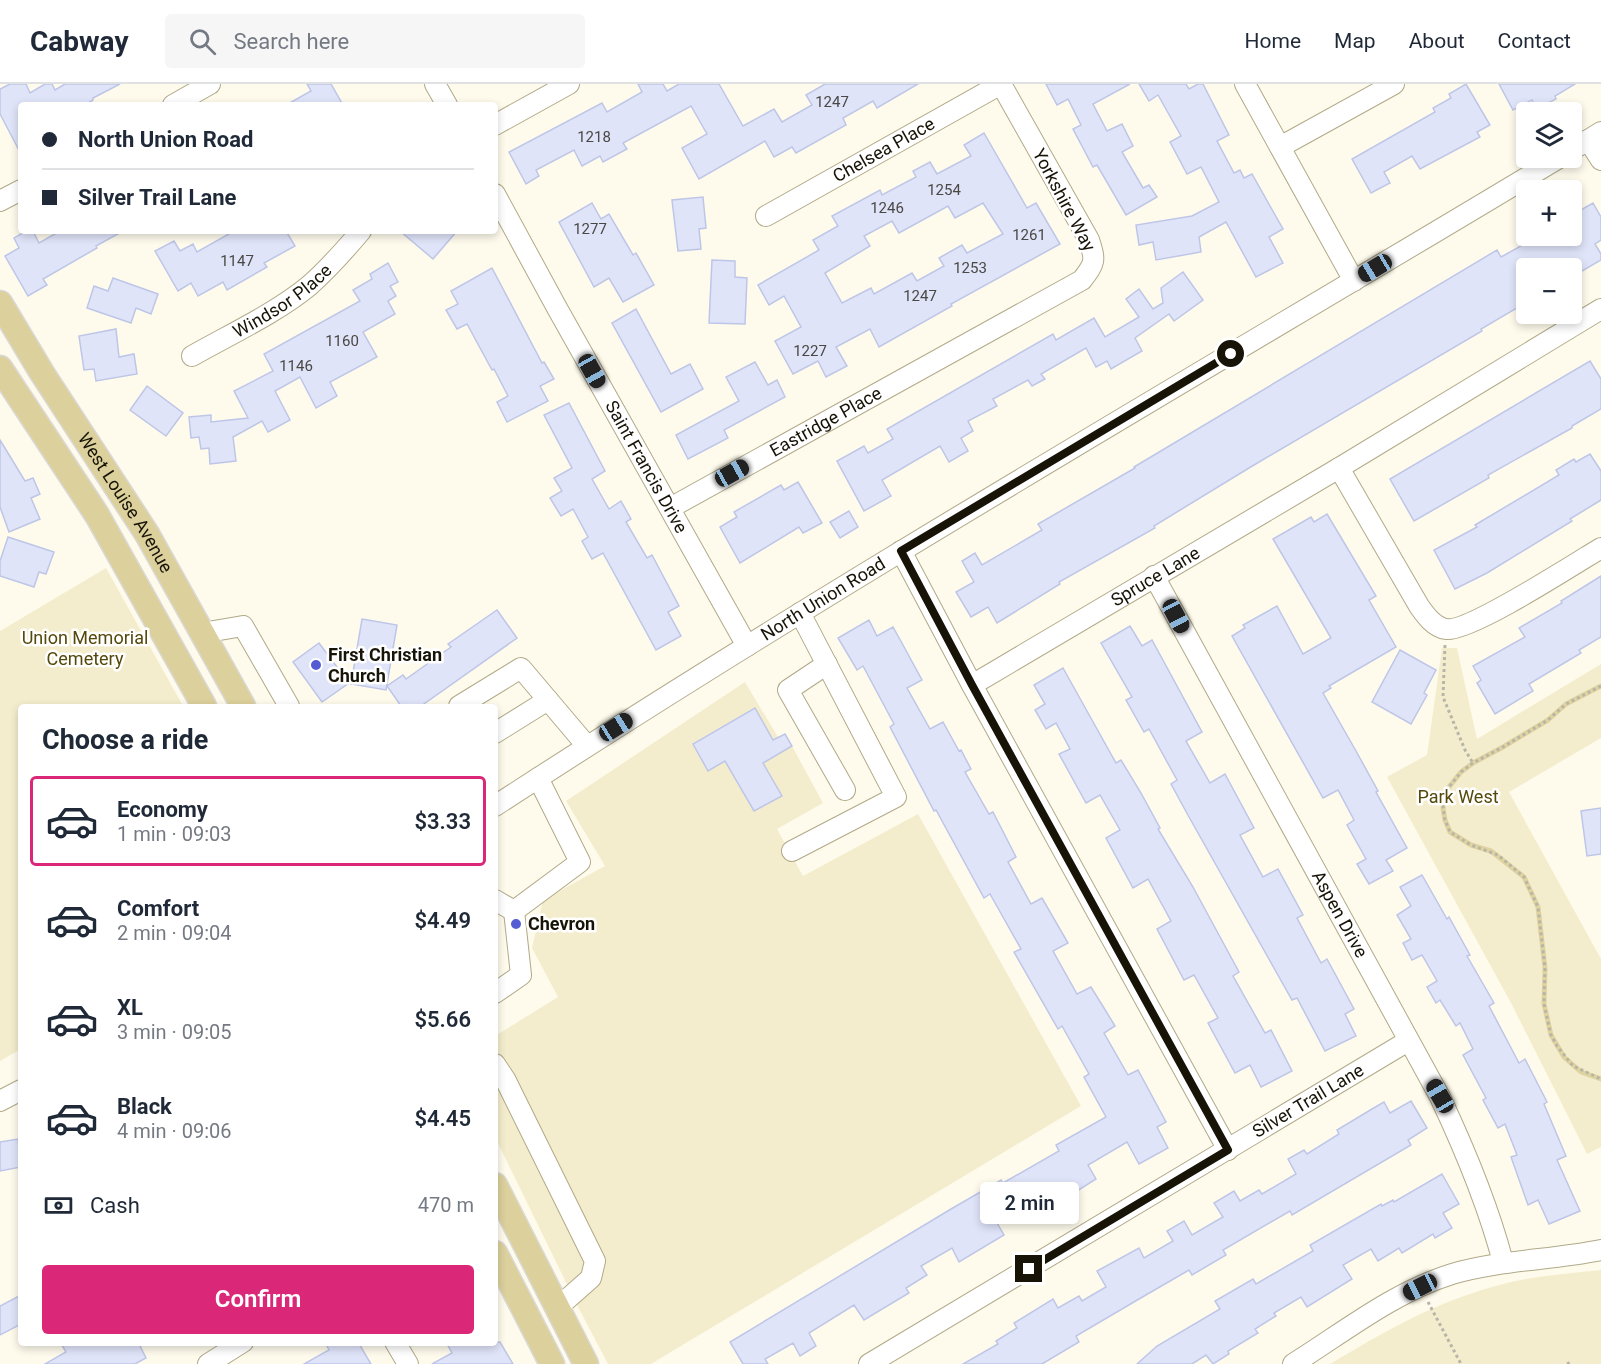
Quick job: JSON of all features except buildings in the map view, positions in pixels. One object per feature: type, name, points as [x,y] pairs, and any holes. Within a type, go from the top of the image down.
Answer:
[{"type":"main road","name":"West Louise Avenue","points":[[0,303],[42,373],[147,534],[242,704]]},
{"type":"main road","name":"West Louise Avenue","points":[[0,368],[97,515],[203,704]]},
{"type":"main road","points":[[498,1191],[586,1364]]},
{"type":"main road","points":[[498,1259],[552,1364]]},
{"type":"street","points":[[178,102],[210,84]]},
{"type":"street","points":[[435,84],[445,102]]},
{"type":"street","points":[[498,123],[569,84]]},
{"type":"street","name":"Chelsea Place","points":[[766,216],[1001,84]]},
{"type":"street","name":"Yorkshire Way","points":[[983,335],[1082,280],[1093,266],[1095,258],[1089,240],[1001,84]]},
{"type":"street","points":[[1245,84],[1354,281]]},
{"type":"street","points":[[1280,147],[1394,84]]},
{"type":"street","points":[[1587,141],[1601,160]]},
{"type":"street","name":"North Union Road","points":[[498,804],[587,746],[901,551],[1542,168]]},
{"type":"street","points":[[0,201],[18,192]]},
{"type":"street","name":"Saint Francis Drive","points":[[498,200],[556,308],[747,646]]},
{"type":"street","name":"Windsor Place","points":[[192,356],[276,308],[309,286],[358,234]]},
{"type":"street","name":"Spruce Lane","points":[[972,685],[1339,468],[1601,309]]},
{"type":"street","name":"Eastridge Place","points":[[670,508],[983,335]]},
{"type":"street","points":[[1339,468],[1419,606],[1432,623],[1446,629],[1460,628],[1496,610],[1601,548]]},
{"type":"street","points":[[901,551],[972,685],[1228,1150]]},
{"type":"street","name":"Aspen Drive","points":[[1154,576],[1440,1096],[1466,1153],[1503,1262]]},
{"type":"street","points":[[792,851],[896,797],[800,613]]},
{"type":"street","points":[[202,633],[243,626],[288,704]]},
{"type":"street","points":[[827,664],[788,690],[845,790]]},
{"type":"street","points":[[462,704],[521,668],[587,746]]},
{"type":"street","points":[[498,731],[548,700]]},
{"type":"street","points":[[514,911],[580,862],[538,778]]},
{"type":"street","points":[[498,902],[514,911]]},
{"type":"street","points":[[498,991],[521,975],[514,911]]},
{"type":"street","name":"Silver Trail Lane","points":[[869,1364],[1408,1041]]},
{"type":"street","points":[[498,1068],[595,1261],[591,1278],[558,1308]]},
{"type":"street","points":[[0,1101],[18,1092]]},
{"type":"street","points":[[1293,1364],[1388,1304],[1420,1287],[1451,1275],[1503,1262],[1601,1250]]},
{"type":"street","points":[[208,1364],[237,1346]]},
{"type":"street","points":[[397,1346],[408,1364]]},
{"type":"path","points":[[1446,629],[1443,697],[1465,750],[1473,763]]},
{"type":"path","points":[[1601,686],[1566,704],[1548,720],[1461,772],[1445,792],[1443,808],[1450,832],[1471,845],[1498,855],[1524,878],[1538,906],[1545,968],[1544,1004],[1551,1035],[1573,1066],[1601,1079]]},
{"type":"path","points":[[1420,1287],[1461,1364]]},
{"type":"path","points":[[1567,1364],[1572,1361]]},
{"type":"green space","name":"Union Memorial Cemetery","points":[[106,568],[182,704],[18,704],[18,1051],[0,1061],[0,631]]},
{"type":"green space","name":"Park West","points":[[1442,648],[1457,648],[1477,739],[1601,664],[1601,738],[1509,792],[1601,959],[1601,1147],[1587,1154],[1511,1003],[1387,777],[1427,755]]},
{"type":"green space","points":[[745,682],[778,737],[773,740],[754,708],[693,743],[708,770],[725,761],[755,811],[782,796],[763,763],[792,746],[823,803],[777,829],[803,876],[918,814],[1081,1106],[651,1364],[608,1364],[498,1143],[498,1034],[558,997],[532,948],[543,900],[605,866],[566,801]]},
{"type":"green space","points":[[1601,1270],[1601,1364],[1330,1364],[1428,1310],[1470,1294],[1519,1280]]},
{"type":"waterway","points":[[1601,686],[1566,704],[1548,720],[1461,772],[1445,792],[1443,808],[1450,832],[1471,845],[1491,851],[1524,877],[1538,907],[1545,968],[1544,1004],[1551,1035],[1564,1057],[1581,1072],[1601,1079]]},
{"type":"place","name":"First Christian Church","points":[[316,665]]},
{"type":"place","name":"Chevron","points":[[516,924]]},
{"type":"route","points":[[1029,1269],[1228,1150],[972,685],[901,551],[1231,354]]}]
